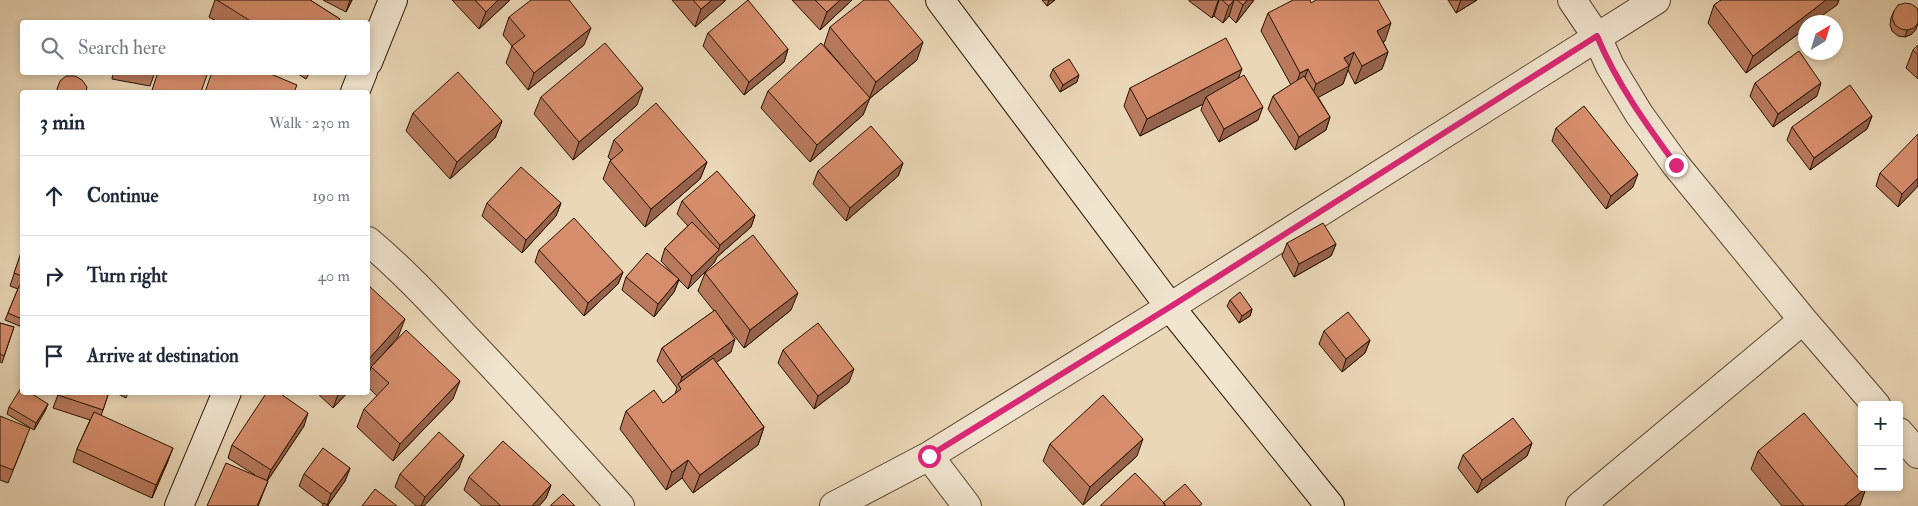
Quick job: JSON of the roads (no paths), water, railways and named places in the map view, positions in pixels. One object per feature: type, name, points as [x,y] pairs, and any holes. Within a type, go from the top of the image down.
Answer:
[{"type":"street","points":[[370,57],[393,0]]},
{"type":"street","points":[[940,0],[1170,307],[1330,506]]},
{"type":"street","points":[[1572,0],[1597,36],[1610,66],[1644,121],[1708,205],[1873,401]]},
{"type":"street","points":[[834,506],[929,456],[1170,307],[1656,0]]},
{"type":"street","points":[[356,90],[362,75]]},
{"type":"street","points":[[370,243],[388,258],[462,333],[535,410],[620,506]]},
{"type":"street","points":[[1580,506],[1803,320]]},
{"type":"street","points":[[178,506],[226,395]]},
{"type":"street","points":[[1903,437],[1918,454]]},
{"type":"street","points":[[929,456],[967,506]]}]
